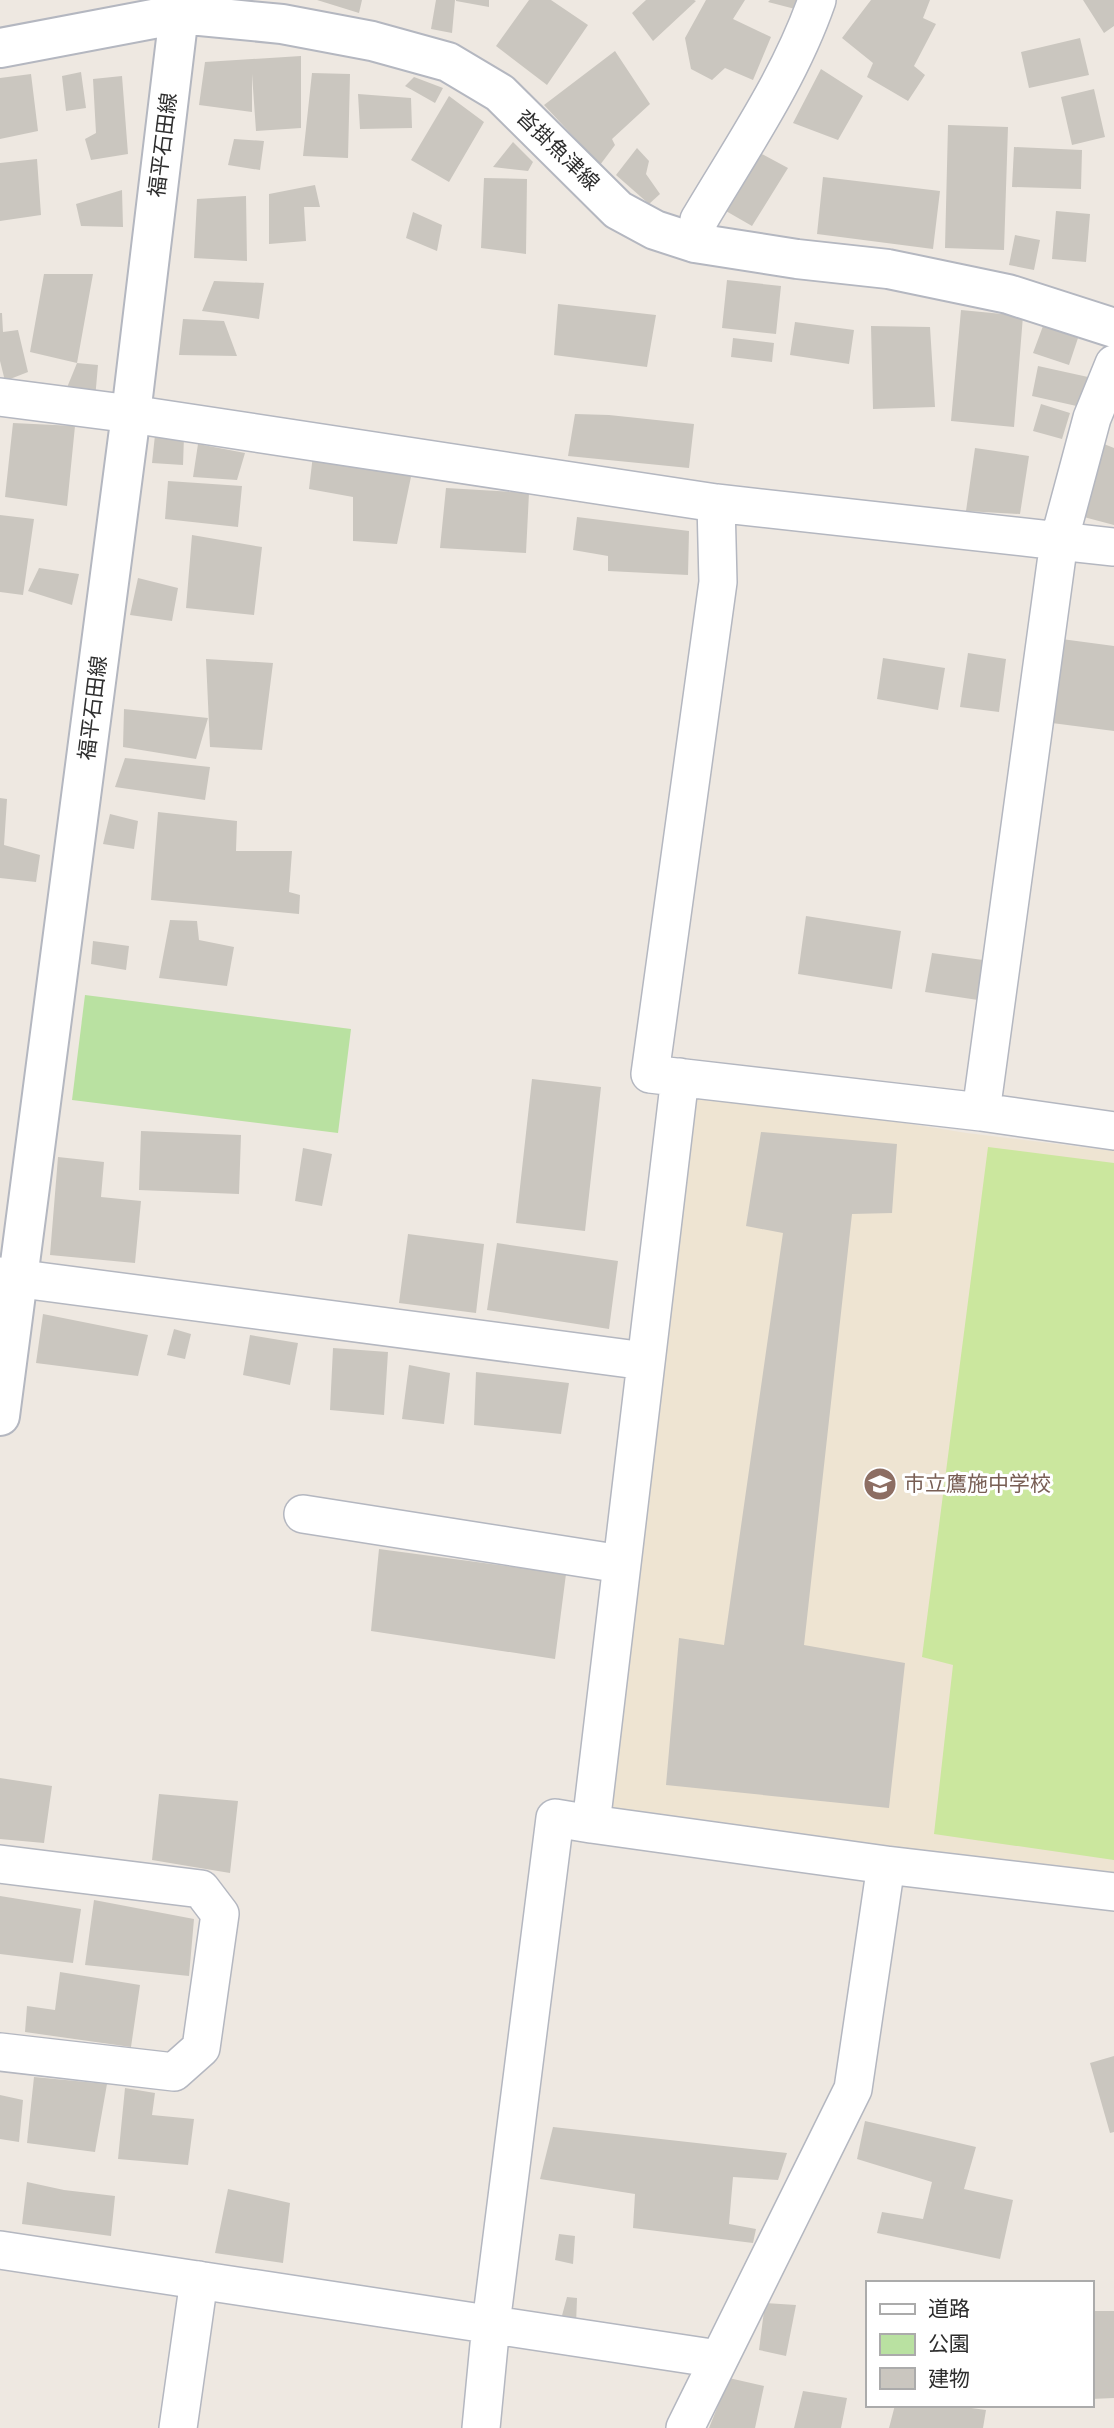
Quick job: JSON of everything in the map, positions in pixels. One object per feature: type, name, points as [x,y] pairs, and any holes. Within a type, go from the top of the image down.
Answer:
[{"type":"main road","name":"沓掛魚津線","points":[[0,48],[181,7],[372,41],[448,62],[500,93],[618,210],[655,230],[695,243],[797,259],[888,269],[1008,294],[1111,320]]},
{"type":"main road","name":"福平石田線","points":[[0,1416],[10,1278],[131,414],[181,7]]},
{"type":"street","points":[[695,243],[699,220],[772,99],[807,30],[817,0]]},
{"type":"street","points":[[981,1112],[1059,541],[1092,418],[1114,364]]},
{"type":"street","points":[[0,397],[131,414],[716,503],[1114,547]]},
{"type":"street","points":[[716,503],[718,582],[650,1074],[981,1112],[1114,1131]]},
{"type":"street","points":[[591,1824],[680,1077]]},
{"type":"street","points":[[10,1278],[645,1361]]},
{"type":"street","points":[[303,1514],[621,1564]]},
{"type":"street","points":[[481,2428],[491,2324],[555,1818],[886,1865],[1114,1892]]},
{"type":"street","points":[[0,1864],[201,1889],[220,1914],[201,2048],[174,2072],[0,2052]]},
{"type":"street","points":[[685,2428],[853,2089],[886,1865]]},
{"type":"street","points":[[0,2250],[718,2359]]},
{"type":"street","points":[[178,2428],[199,2280]]},
{"type":"shaded area","name":"市立鷹施中学校","points":[[690,1089],[967,1133],[1114,1151],[1114,1879],[610,1816]]},
{"type":"green space","points":[[85,995],[351,1029],[338,1133],[72,1100]]},
{"type":"green space","points":[[988,1147],[1114,1163],[1114,1860],[934,1834],[953,1665],[922,1657]]},
{"type":"building","points":[[317,0],[362,0],[359,13]]},
{"type":"building","points":[[436,0],[455,0],[452,33],[431,29]]},
{"type":"building","points":[[489,0],[489,7],[456,1]]},
{"type":"building","points":[[529,0],[551,0],[588,25],[547,85],[496,46]]},
{"type":"building","points":[[646,0],[696,1],[653,41],[632,13]]},
{"type":"building","points":[[706,0],[745,0],[733,19],[771,37],[753,80],[725,68],[712,80],[691,69],[685,38]]},
{"type":"building","points":[[801,0],[799,10],[768,2]]},
{"type":"building","points":[[871,0],[930,0],[923,18],[936,24],[914,66],[925,75],[908,101],[867,77],[873,63],[842,38]]},
{"type":"building","points":[[1083,0],[1114,0],[1114,26],[1104,33]]},
{"type":"building","points":[[1080,38],[1089,75],[1029,88],[1021,52]]},
{"type":"building","points":[[615,51],[650,104],[612,139],[615,145],[600,165],[544,105]]},
{"type":"building","points":[[301,56],[301,128],[256,131],[252,74],[252,112],[199,105],[205,62]]},
{"type":"building","points":[[821,69],[863,96],[838,140],[793,123]]},
{"type":"building","points":[[81,72],[86,108],[66,111],[62,76]]},
{"type":"building","points":[[312,73],[350,74],[348,158],[303,156]]},
{"type":"building","points":[[31,74],[38,131],[0,139],[0,78]]},
{"type":"building","points":[[122,76],[128,154],[91,160],[85,139],[96,133],[93,79]]},
{"type":"building","points":[[414,77],[443,88],[435,103],[405,86]]},
{"type":"building","points":[[1094,89],[1105,137],[1072,145],[1061,97]]},
{"type":"building","points":[[358,94],[411,98],[412,128],[360,129]]},
{"type":"building","points":[[449,96],[484,122],[449,182],[411,160]]},
{"type":"building","points":[[948,125],[1008,127],[1004,250],[945,248]]},
{"type":"building","points":[[234,139],[264,141],[260,170],[228,165]]},
{"type":"building","points":[[513,142],[533,162],[528,171],[493,167]]},
{"type":"building","points":[[1014,147],[1082,150],[1081,189],[1012,187]]},
{"type":"building","points":[[637,148],[649,161],[646,174],[660,194],[649,204],[616,175]]},
{"type":"building","points":[[760,153],[788,168],[752,226],[719,207]]},
{"type":"building","points":[[37,159],[41,215],[0,221],[0,163]]},
{"type":"building","points":[[823,177],[940,191],[933,249],[817,234]]},
{"type":"building","points":[[484,178],[527,179],[526,254],[481,248]]},
{"type":"building","points":[[315,185],[320,207],[304,207],[306,241],[269,244],[269,194]]},
{"type":"building","points":[[122,190],[123,227],[81,226],[76,204]]},
{"type":"building","points":[[246,196],[247,261],[194,258],[197,199]]},
{"type":"building","points":[[1056,211],[1090,214],[1086,262],[1052,259]]},
{"type":"building","points":[[413,212],[442,225],[437,251],[406,238]]},
{"type":"building","points":[[1015,235],[1040,240],[1034,270],[1009,265]]},
{"type":"building","points":[[44,274],[93,274],[77,363],[30,352]]},
{"type":"building","points":[[727,280],[781,286],[776,334],[722,328]]},
{"type":"building","points":[[214,281],[264,283],[259,319],[202,311]]},
{"type":"building","points":[[558,304],[656,315],[647,367],[554,355]]},
{"type":"building","points":[[961,310],[1023,316],[1014,427],[951,421]]},
{"type":"building","points":[[0,313],[3,332],[18,330],[28,372],[5,381],[0,361]]},
{"type":"building","points":[[183,319],[224,321],[237,356],[179,355]]},
{"type":"building","points":[[795,322],[854,330],[849,364],[790,355]]},
{"type":"building","points":[[871,326],[930,327],[935,407],[873,409]]},
{"type":"building","points":[[1043,326],[1078,338],[1069,365],[1033,353]]},
{"type":"building","points":[[733,338],[774,343],[772,362],[731,357]]},
{"type":"building","points":[[77,363],[98,365],[95,399],[64,395]]},
{"type":"building","points":[[1038,366],[1088,377],[1081,407],[1032,396]]},
{"type":"building","points":[[1041,404],[1070,413],[1062,439],[1033,431]]},
{"type":"building","points":[[575,414],[694,424],[689,468],[568,456]]},
{"type":"building","points":[[13,423],[75,426],[67,506],[5,497]]},
{"type":"building","points":[[155,435],[184,436],[183,465],[152,463]]},
{"type":"building","points":[[198,444],[245,453],[237,480],[193,477]]},
{"type":"building","points":[[1104,444],[1114,448],[1114,525],[1080,516]]},
{"type":"building","points":[[975,448],[1029,456],[1020,514],[966,511]]},
{"type":"building","points":[[313,455],[412,472],[397,544],[353,541],[353,497],[309,489]]},
{"type":"building","points":[[168,481],[242,486],[238,527],[165,519]]},
{"type":"building","points":[[446,488],[529,493],[526,553],[440,548]]},
{"type":"building","points":[[0,515],[34,519],[23,595],[0,592]]},
{"type":"building","points":[[577,517],[689,531],[688,575],[608,571],[608,556],[573,550]]},
{"type":"building","points":[[192,535],[262,547],[254,615],[186,608]]},
{"type":"building","points":[[39,568],[79,574],[72,605],[28,591]]},
{"type":"building","points":[[138,578],[178,588],[172,621],[130,615]]},
{"type":"building","points":[[1054,638],[1114,646],[1114,731],[1044,722]]},
{"type":"building","points":[[968,653],[1006,659],[999,712],[960,707]]},
{"type":"building","points":[[883,658],[945,668],[938,710],[877,699]]},
{"type":"building","points":[[206,659],[273,663],[262,750],[210,747]]},
{"type":"building","points":[[124,709],[208,718],[196,759],[123,747]]},
{"type":"building","points":[[125,758],[210,767],[205,800],[115,787]]},
{"type":"building","points":[[0,798],[7,799],[4,845],[40,855],[36,882],[0,878]]},
{"type":"building","points":[[158,812],[237,821],[236,851],[292,851],[289,892],[300,895],[299,914],[151,900]]},
{"type":"building","points":[[110,814],[138,821],[134,849],[103,844]]},
{"type":"building","points":[[806,916],[901,931],[892,989],[798,974]]},
{"type":"building","points":[[170,920],[197,921],[199,940],[234,947],[227,986],[159,978]]},
{"type":"building","points":[[93,941],[129,946],[126,970],[91,964]]},
{"type":"building","points":[[932,953],[983,960],[978,1000],[925,992]]},
{"type":"building","points":[[532,1079],[601,1087],[585,1231],[516,1223]]},
{"type":"building","points":[[141,1131],[241,1135],[239,1194],[139,1190]]},
{"type":"building","points":[[761,1132],[897,1144],[892,1213],[852,1214],[804,1645],[905,1663],[889,1808],[666,1785],[679,1638],[724,1645],[783,1233],[746,1226]]},
{"type":"building","points":[[303,1148],[332,1154],[322,1206],[295,1201]]},
{"type":"building","points":[[58,1157],[104,1162],[101,1197],[141,1201],[135,1263],[50,1255]]},
{"type":"building","points":[[408,1234],[484,1244],[476,1313],[399,1303]]},
{"type":"building","points":[[497,1243],[618,1261],[609,1329],[487,1310]]},
{"type":"building","points":[[43,1314],[148,1335],[138,1376],[36,1363]]},
{"type":"building","points":[[174,1329],[191,1334],[185,1359],[167,1355]]},
{"type":"building","points":[[250,1335],[298,1343],[290,1385],[243,1375]]},
{"type":"building","points":[[333,1348],[388,1352],[384,1415],[330,1410]]},
{"type":"building","points":[[409,1365],[450,1373],[444,1424],[402,1419]]},
{"type":"building","points":[[476,1372],[569,1383],[561,1434],[474,1425]]},
{"type":"building","points":[[379,1549],[566,1574],[555,1659],[371,1631]]},
{"type":"building","points":[[0,1778],[52,1786],[44,1843],[0,1839]]},
{"type":"building","points":[[159,1794],[238,1801],[230,1873],[152,1860]]},
{"type":"building","points":[[0,1896],[81,1909],[73,1963],[0,1954]]},
{"type":"building","points":[[94,1900],[194,1919],[189,1976],[85,1965]]},
{"type":"building","points":[[60,1972],[140,1985],[131,2047],[25,2032],[27,2006],[55,2010]]},
{"type":"building","points":[[1114,2056],[1114,2132],[1110,2133],[1090,2063]]},
{"type":"building","points":[[34,2077],[107,2084],[95,2152],[27,2143]]},
{"type":"building","points":[[125,2088],[155,2093],[152,2115],[194,2119],[188,2165],[118,2159]]},
{"type":"building","points":[[0,2095],[23,2100],[19,2142],[0,2139]]},
{"type":"building","points":[[865,2121],[976,2147],[964,2189],[1013,2200],[1000,2259],[877,2233],[882,2212],[923,2219],[932,2182],[857,2159]]},
{"type":"building","points":[[553,2127],[787,2153],[778,2180],[733,2177],[729,2224],[756,2229],[753,2243],[633,2228],[635,2194],[540,2179]]},
{"type":"building","points":[[27,2182],[115,2196],[111,2236],[22,2224]]},
{"type":"building","points":[[228,2189],[290,2203],[283,2263],[215,2253]]},
{"type":"building","points":[[559,2234],[575,2236],[573,2264],[555,2260]]},
{"type":"building","points":[[567,2297],[577,2298],[576,2325],[560,2323]]},
{"type":"building","points":[[765,2303],[796,2305],[786,2356],[759,2350]]},
{"type":"building","points":[[1093,2311],[1114,2311],[1114,2398],[1093,2399]]},
{"type":"building","points":[[729,2378],[764,2386],[755,2428],[709,2428]]},
{"type":"building","points":[[803,2391],[847,2398],[841,2428],[794,2428]]},
{"type":"building","points":[[894,2407],[964,2407],[986,2410],[983,2428],[889,2428]]},
{"type":"place","name":"市立鷹施中学校","points":[[880,1484]]}]
